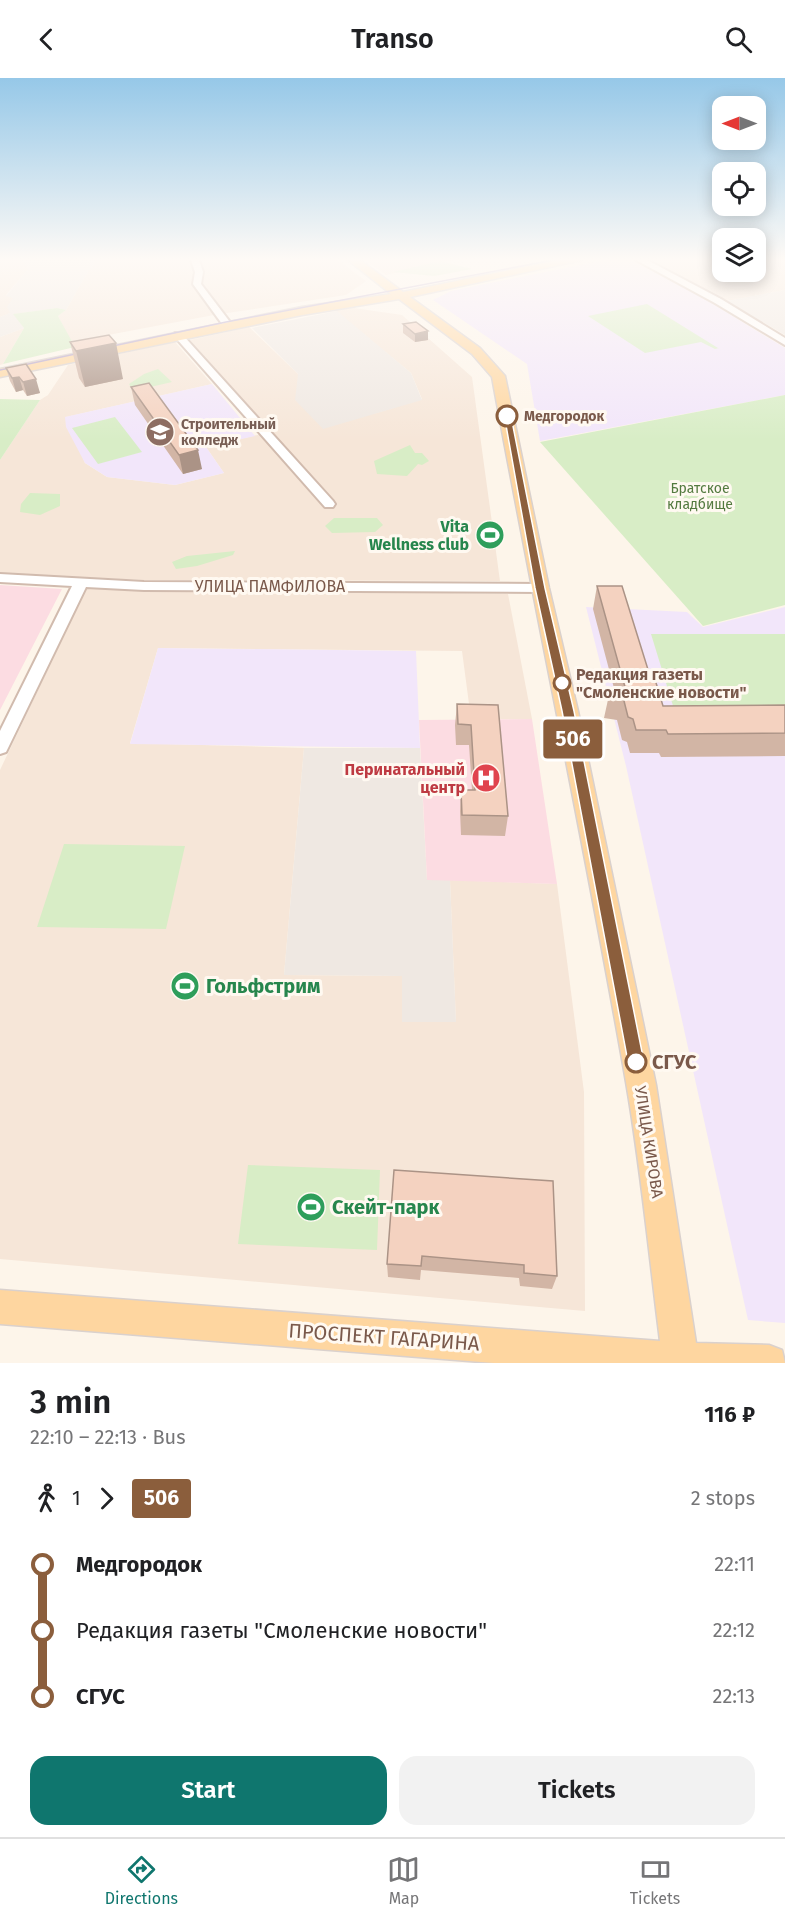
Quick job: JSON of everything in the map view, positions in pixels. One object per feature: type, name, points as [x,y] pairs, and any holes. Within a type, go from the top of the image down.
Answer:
[{"type":"main road","points":[[0,373],[259,320]]},
{"type":"main road","name":"УЛИЦА КИРОВА","points":[[435,320],[476,351],[498,376],[540,588],[568,711],[641,1085],[681,1361]]},
{"type":"main road","name":"ПРОСПЕКТ ГАГАРИНА","points":[[0,1307],[681,1361],[769,1363]]},
{"type":"street","points":[[224,320],[228,326]]},
{"type":"street","points":[[749,320],[785,342]]},
{"type":"street","points":[[178,335],[329,504]]},
{"type":"street","name":"УЛИЦА ПАМФИЛОВА","points":[[0,578],[144,586],[540,588]]},
{"type":"street","points":[[0,748],[81,582]]},
{"type":"shaded area","points":[[0,320],[18,320],[24,328],[0,337]]},
{"type":"shaded area","points":[[60,320],[188,320],[71,342]]},
{"type":"shaded area","points":[[292,320],[348,320],[411,373],[422,400],[323,429],[295,400],[298,374],[252,328]]},
{"type":"shaded area","points":[[346,320],[408,320],[472,377],[500,581],[144,580],[0,574],[0,460],[40,400],[48,395],[68,365],[175,342],[212,384],[66,417],[85,463],[107,477],[175,485],[224,473],[206,447],[270,432],[190,340],[249,327],[298,374],[376,413],[422,399],[411,373]]},
{"type":"shaded area","points":[[462,320],[739,320],[785,348],[785,395],[540,441],[527,364]]},
{"type":"shaded area","points":[[759,320],[785,320],[785,335]]},
{"type":"shaded area","points":[[24,328],[3,364],[0,365],[0,337]]},
{"type":"shaded area","name":"Строительный колледж","points":[[212,384],[255,436],[206,447],[224,473],[175,485],[107,477],[85,463],[66,427],[65,417]]},
{"type":"shaded area","points":[[0,585],[62,589],[0,710]]},
{"type":"shaded area","points":[[87,587],[508,594],[532,719],[471,719],[462,651],[158,648],[130,743],[304,748],[284,975],[402,976],[402,1022],[456,1022],[450,880],[557,884],[584,1092],[585,1311],[0,1259],[0,770]]},
{"type":"shaded area","points":[[586,607],[687,612],[703,627],[785,607],[785,1323],[748,1320],[626,766]]},
{"type":"shaded area","points":[[158,648],[416,651],[420,748],[130,744]]},
{"type":"shaded area","points":[[532,719],[557,884],[427,880],[419,720]]},
{"type":"shaded area","points":[[304,748],[420,748],[427,880],[450,880],[456,1022],[402,1022],[402,976],[284,975]]},
{"type":"green space","points":[[18,320],[60,320],[75,347],[3,364],[24,328]]},
{"type":"green space","points":[[594,320],[673,320],[719,348],[715,349],[701,342],[645,353]]},
{"type":"green space","points":[[158,369],[172,382],[133,391],[129,384],[144,374]]},
{"type":"green space","name":"Братское кладбище","points":[[785,395],[785,605],[703,626],[540,442]]},
{"type":"green space","points":[[0,399],[40,400],[0,460]]},
{"type":"green space","points":[[115,417],[142,452],[98,464],[72,428]]},
{"type":"green space","points":[[410,445],[415,453],[422,453],[429,461],[422,465],[418,464],[407,476],[377,474],[374,461]]},
{"type":"green space","points":[[30,493],[60,494],[60,506],[40,515],[20,512],[21,504]]},
{"type":"green space","points":[[334,518],[377,518],[383,525],[375,532],[332,533],[325,526]]},
{"type":"green space","points":[[235,551],[233,555],[197,566],[176,569],[172,562],[187,556]]},
{"type":"green space","points":[[651,634],[785,634],[785,710],[674,709]]},
{"type":"green space","points":[[64,844],[185,846],[166,929],[37,927]]},
{"type":"green space","name":"Скейт-парк","points":[[248,1165],[380,1170],[377,1250],[238,1244]]},
{"type":"building","points":[[416,322],[428,331],[415,334],[403,324]]},
{"type":"building","points":[[109,335],[116,343],[76,351],[70,342]]},
{"type":"building","points":[[26,364],[36,379],[23,382],[19,377],[12,378],[6,368]]},
{"type":"building","points":[[149,383],[198,450],[179,455],[131,387]]},
{"type":"building","points":[[597,586],[622,586],[650,676],[654,676],[663,706],[785,705],[785,733],[668,734],[666,730],[636,730],[633,719],[628,717],[623,697],[609,695],[625,687]]},
{"type":"building","name":"Перинатальный центр","points":[[457,704],[498,705],[508,816],[462,815],[461,790],[475,790],[471,725],[458,724]]},
{"type":"building","points":[[394,1170],[553,1181],[557,1276],[524,1273],[524,1265],[422,1256],[421,1266],[387,1264]]},
{"type":"tram line","points":[[0,370],[237,320]]},
{"type":"bus line","name":"506","points":[[507,416],[540,588],[568,711],[636,1062]]},
{"type":"place","name":"Медгородок","points":[[507,416]]},
{"type":"place","name":"Строительный колледж","points":[[160,432]]},
{"type":"place","name":"Vita Wellness club","points":[[490,535]]},
{"type":"place","name":"Редакция газеты \"Смоленские новости\"","points":[[562,683]]},
{"type":"place","name":"Перинатальный центр","points":[[486,778]]},
{"type":"place","name":"Гольфстрим","points":[[185,986]]},
{"type":"place","name":"СГУС","points":[[636,1062]]},
{"type":"place","name":"Скейт-парк","points":[[311,1207]]}]
